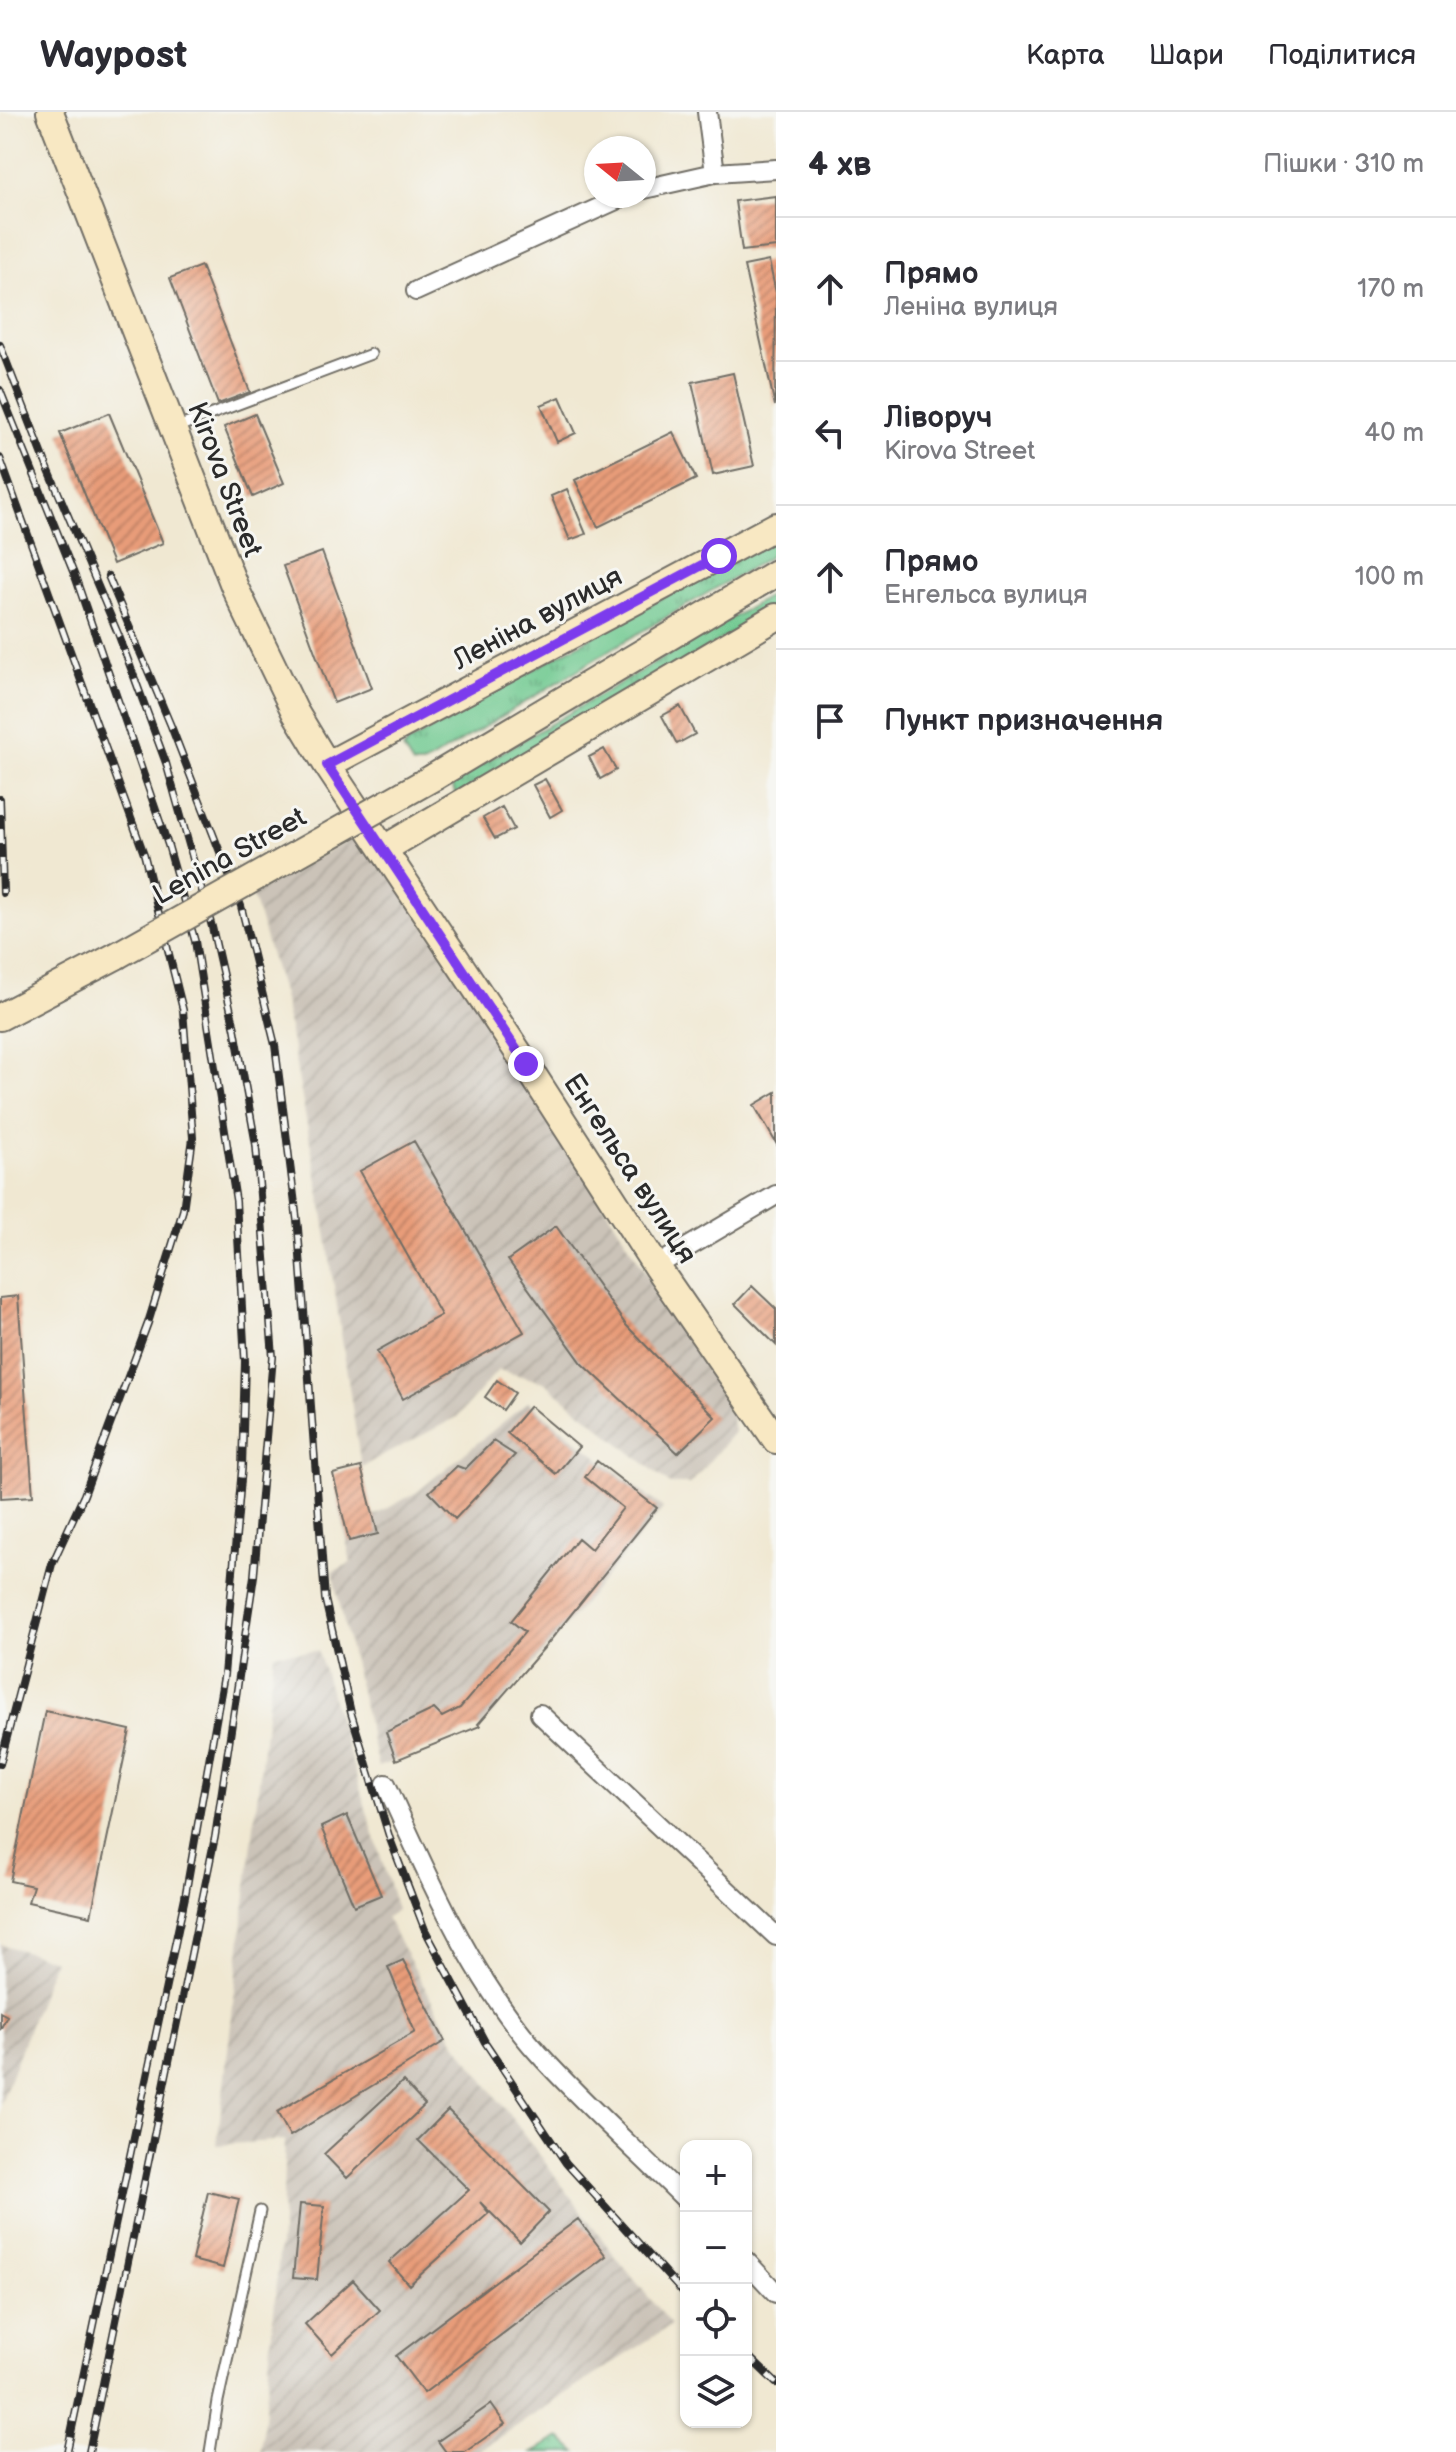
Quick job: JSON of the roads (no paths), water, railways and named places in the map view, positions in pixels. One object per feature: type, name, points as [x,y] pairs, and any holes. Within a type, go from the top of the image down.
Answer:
[{"type":"street","name":"Kirova Street","points":[[50,112],[235,588],[267,657],[327,765],[384,849]]},
{"type":"street","points":[[707,112],[715,173]]},
{"type":"street","points":[[656,186],[715,173],[776,169]]},
{"type":"street","points":[[416,291],[599,208]]},
{"type":"street","name":"Леніна вулиця","points":[[327,765],[776,526]]},
{"type":"street","name":"Lenina Street","points":[[0,1017],[116,956],[434,777],[776,573]]},
{"type":"street","points":[[384,849],[776,617]]},
{"type":"street","name":"Енгельса вулиця","points":[[384,849],[656,1266],[776,1440]]},
{"type":"street","points":[[656,1266],[776,1195]]},
{"type":"street","points":[[540,1714],[776,1936]]},
{"type":"street","points":[[386,1784],[423,1865],[481,1977],[537,2053],[680,2194]]},
{"type":"street","points":[[752,2265],[772,2280]]},
{"type":"lane","points":[[172,429],[371,354]]},
{"type":"lane","points":[[210,2452],[218,2401],[260,2211]]},
{"type":"railway","points":[[0,345],[119,636],[166,763],[212,927],[256,1145],[273,1357],[254,1576],[215,1837],[89,2452]]},
{"type":"railway","points":[[0,390],[76,579],[168,845],[195,941],[236,1201],[245,1361],[242,1468],[224,1675],[185,1897],[67,2452]]},
{"type":"railway","points":[[0,458],[144,854],[183,1010],[193,1138],[183,1210],[148,1323],[84,1495],[52,1564],[0,1764]]},
{"type":"railway","points":[[108,576],[241,906],[275,1045],[298,1228],[325,1599],[351,1713],[390,1839],[425,1930],[485,2042],[566,2163],[680,2289]]},
{"type":"railway","points":[[0,799],[3,893]]},
{"type":"railway","points":[[748,2356],[776,2383]]}]
